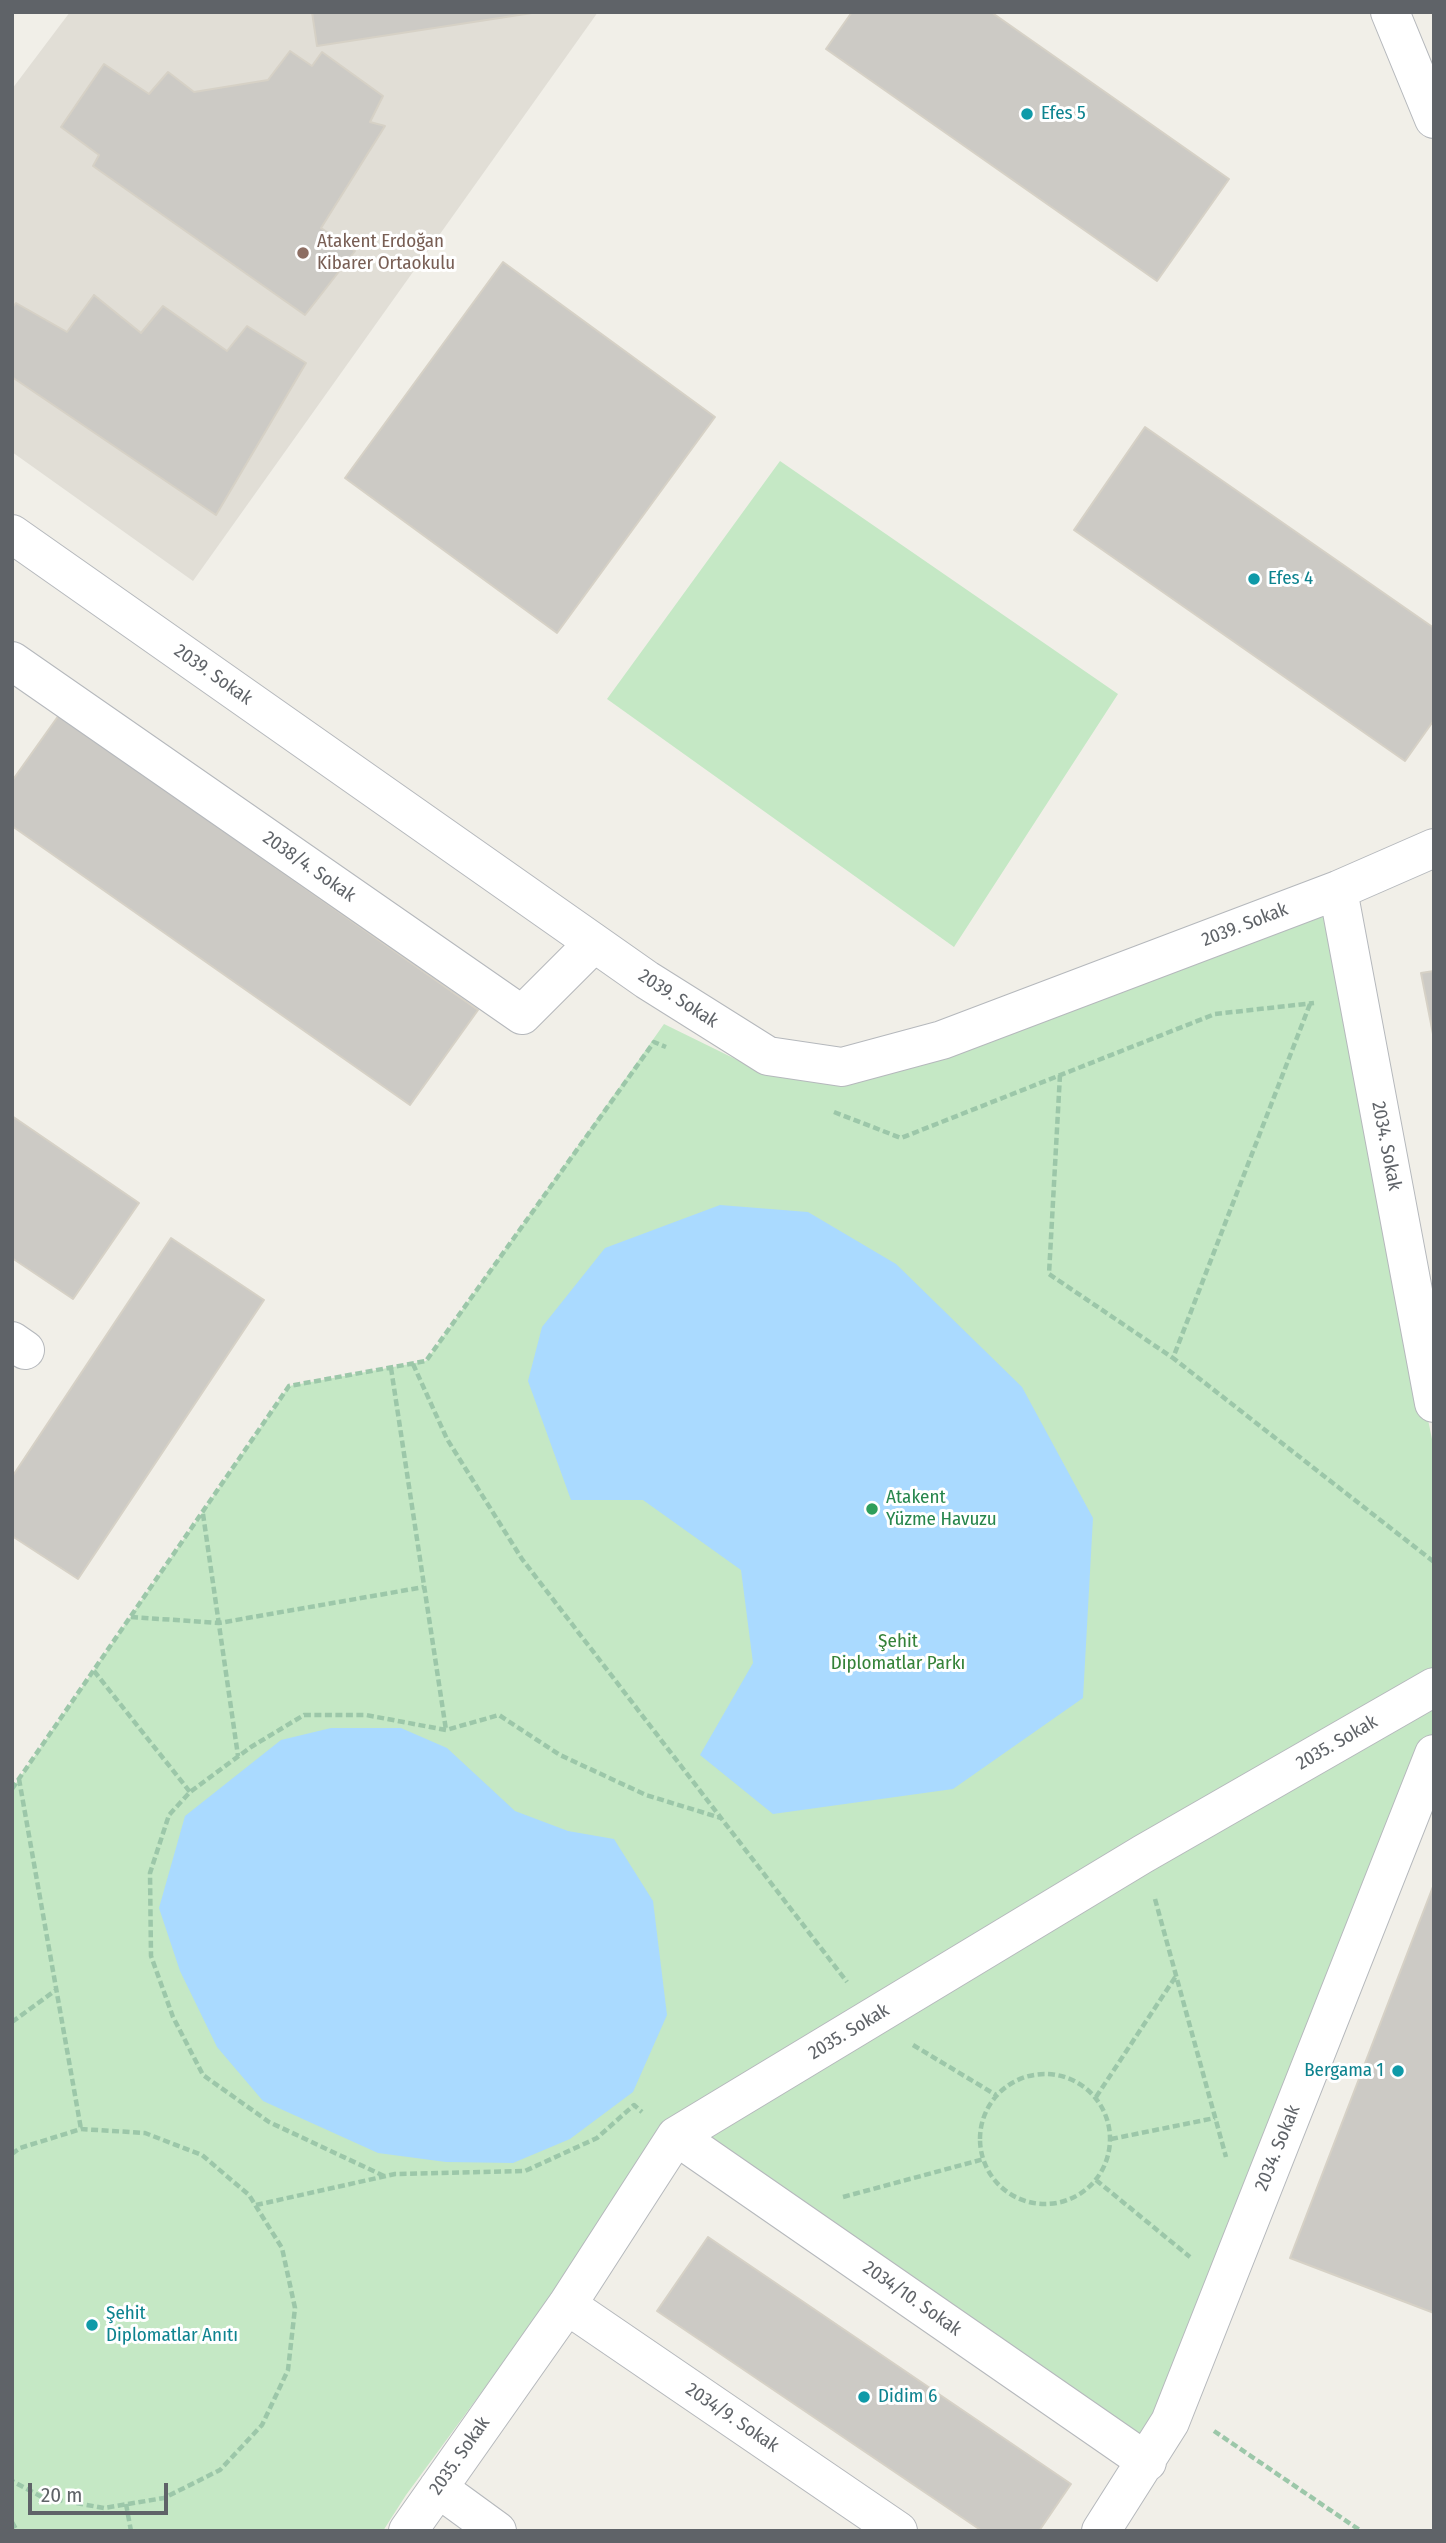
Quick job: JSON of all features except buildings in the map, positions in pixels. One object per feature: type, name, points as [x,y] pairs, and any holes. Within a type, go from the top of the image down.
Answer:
[{"type":"street","points":[[1390,12],[1434,119]]},
{"type":"street","name":"2039. Sokak","points":[[12,534],[594,943],[768,1056],[842,1067],[942,1040],[1338,890],[1434,848]]},
{"type":"street","name":"2038/4. Sokak","points":[[12,661],[522,1015],[594,943]]},
{"type":"street","name":"2034. Sokak","points":[[1338,890],[1434,1403]]},
{"type":"street","name":"2035. Sokak","points":[[408,2531],[683,2132],[1143,1854],[1434,1687]]},
{"type":"street","name":"2034. Sokak","points":[[1101,2531],[1147,2462],[1176,2406],[1434,1754]]},
{"type":"street","name":"2034/10. Sokak","points":[[683,2132],[1147,2462]]},
{"type":"street","name":"2034/9. Sokak","points":[[566,2305],[898,2531]]},
{"type":"street","points":[[438,2488],[498,2531]]},
{"type":"path","points":[[1173,1358],[1310,1003],[1347,939]]},
{"type":"path","points":[[823,1108],[901,1138],[1215,1014],[1324,1001]]},
{"type":"path","points":[[12,1789],[289,1386],[425,1362],[654,1042],[667,1047]]},
{"type":"path","points":[[1060,1075],[1049,1274],[1173,1358],[1434,1562]]},
{"type":"path","points":[[413,1364],[447,1439],[522,1559],[874,2017],[893,2033],[996,2095]]},
{"type":"path","points":[[391,1368],[446,1730]]},
{"type":"path","points":[[203,1513],[238,1756]]},
{"type":"path","points":[[131,1617],[219,1623],[424,1587]]},
{"type":"path","points":[[94,1671],[190,1792]]},
{"type":"path","points":[[384,2176],[269,2122],[203,2075],[173,2017],[150,1956],[150,1873],[169,1815],[190,1792],[238,1756],[303,1715],[366,1715],[446,1730],[499,1715],[560,1755],[634,1790],[721,1818]]},
{"type":"path","points":[[19,1779],[81,2129]]},
{"type":"path","points":[[1143,1854],[1229,2169]]},
{"type":"path","points":[[1096,2097],[1176,1976]]},
{"type":"path","points":[[12,2022],[56,1990]]},
{"type":"path","points":[[1035,2075],[1057,2075],[1078,2083],[1096,2097],[1107,2117],[1111,2139],[1107,2161],[1096,2180],[1079,2195],[1060,2202],[1040,2204],[1019,2199],[1002,2188],[989,2172],[980,2133],[985,2112],[996,2095],[1014,2081],[1035,2075]]},
{"type":"path","points":[[256,2205],[395,2174],[525,2171],[597,2138],[634,2105],[658,2128],[674,2116],[683,2132]]},
{"type":"path","points":[[1111,2139],[1215,2118]]},
{"type":"path","points":[[12,2154],[20,2148],[81,2129],[145,2133],[202,2155],[249,2195],[256,2205],[282,2248],[295,2308],[288,2370],[262,2425],[220,2470],[164,2498],[104,2508],[42,2497],[12,2480]]},
{"type":"path","points":[[838,2199],[984,2159]]},
{"type":"path","points":[[1096,2180],[1195,2261]]},
{"type":"path","points":[[1176,2406],[1361,2531]]},
{"type":"path","points":[[126,2504],[131,2531]]},
{"type":"path","points":[[12,2522],[17,2531]]},
{"type":"shaded area","name":"Atakent Erdoğan Kibarer Ortaokulu","points":[[70,12],[598,12],[193,581],[12,452],[12,89]]},
{"type":"green space","points":[[780,461],[1118,694],[954,947],[607,699]]},
{"type":"green space","name":"Şehit Diplomatlar Parkı","points":[[1323,905],[1434,1449],[1434,1731],[1171,2392],[1142,2449],[674,2130],[406,2495],[383,2531],[12,2531],[12,1789],[289,1386],[426,1361],[664,1024],[766,1074]]},
{"type":"water","name":"Atakent Yüzme Havuzu","points":[[720,1205],[808,1212],[896,1264],[1022,1387],[1093,1518],[1083,1698],[953,1789],[773,1814],[700,1755],[753,1663],[741,1570],[643,1500],[571,1500],[528,1381],[542,1327],[605,1248]]},
{"type":"water","points":[[331,1728],[401,1728],[447,1748],[515,1811],[568,1831],[614,1839],[653,1901],[667,2015],[633,2092],[570,2139],[513,2163],[446,2162],[378,2153],[263,2101],[217,2047],[180,1971],[159,1908],[185,1816],[281,1740]]},
{"type":"place","name":"Efes 5","points":[[1027,114]]},
{"type":"place","name":"Atakent Erdoğan Kibarer Ortaokulu","points":[[303,253]]},
{"type":"place","name":"Efes 4","points":[[1254,579]]},
{"type":"place","name":"Atakent Yüzme Havuzu","points":[[872,1509]]},
{"type":"place","name":"Bergama 1","points":[[1398,2071]]},
{"type":"place","name":"Şehit Diplomatlar Anıtı","points":[[92,2325]]},
{"type":"place","name":"Didim 6","points":[[864,2397]]}]
